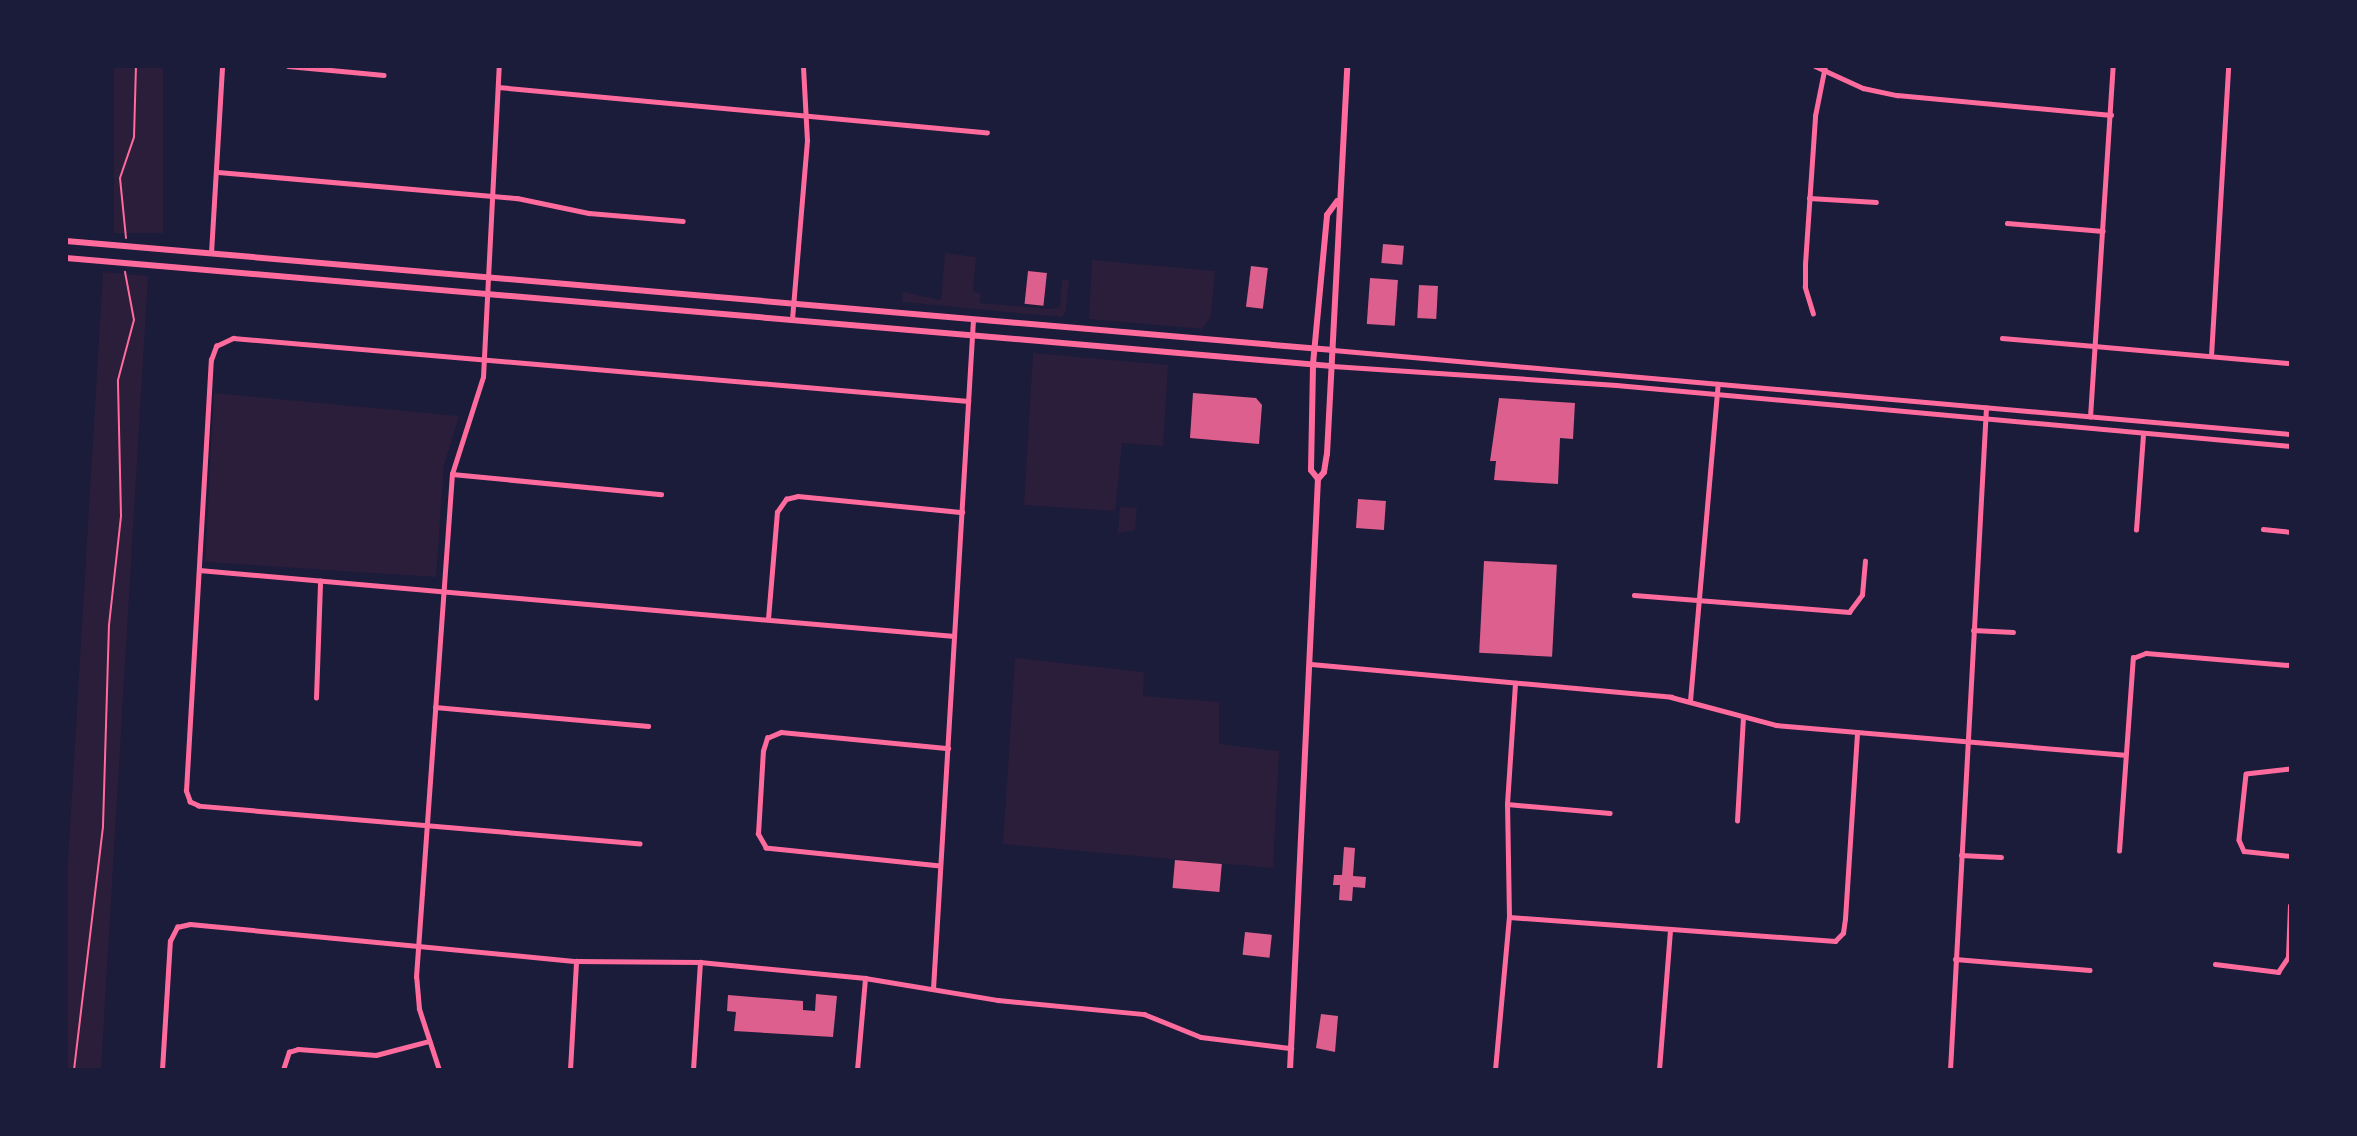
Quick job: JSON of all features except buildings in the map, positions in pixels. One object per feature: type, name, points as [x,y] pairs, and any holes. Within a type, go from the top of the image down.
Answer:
[{"type":"main road","points":[[1290,1069],[1318,479],[1324,472],[1332,366],[1341,216],[1336,201],[1347,66]]},
{"type":"main road","points":[[1318,479],[1311,470],[1310,453],[1313,364],[1327,215],[1336,201]]},
{"type":"main road","points":[[66,241],[1333,350]]},
{"type":"main road","points":[[66,258],[1332,366]]},
{"type":"street","points":[[211,253],[218,172],[222,66]]},
{"type":"street","points":[[288,66],[384,75]]},
{"type":"street","points":[[439,1069],[416,987],[452,474],[481,396],[499,66]]},
{"type":"street","points":[[792,319],[807,141],[803,66]]},
{"type":"street","points":[[1815,66],[1890,94],[2111,116]]},
{"type":"street","points":[[2090,417],[2113,66]]},
{"type":"street","points":[[2211,356],[2228,66]]},
{"type":"street","points":[[1813,314],[1805,287],[1815,116],[1824,69]]},
{"type":"street","points":[[498,87],[986,132]]},
{"type":"street","points":[[218,172],[491,196],[589,213],[683,221]]},
{"type":"street","points":[[1809,198],[1876,202]]},
{"type":"street","points":[[2007,223],[2103,230]]},
{"type":"street","points":[[933,989],[973,320]]},
{"type":"street","points":[[640,845],[199,806],[190,802],[186,791],[211,360],[221,341],[233,338],[968,401]]},
{"type":"street","points":[[2002,338],[2291,363]]},
{"type":"street","points":[[1333,350],[2291,435]]},
{"type":"street","points":[[1332,366],[1717,394],[2291,446]]},
{"type":"street","points":[[1690,701],[1701,602],[1718,384]]},
{"type":"street","points":[[1950,1069],[1986,408]]},
{"type":"street","points":[[2136,530],[2143,434]]},
{"type":"street","points":[[452,474],[662,494]]},
{"type":"street","points":[[768,619],[777,512],[786,499],[962,512]]},
{"type":"street","points":[[2263,530],[2291,532]]},
{"type":"street","points":[[1634,595],[1849,612],[1862,595],[1866,561]]},
{"type":"street","points":[[199,570],[954,636]]},
{"type":"street","points":[[316,698],[320,581]]},
{"type":"street","points":[[1973,630],[2013,632]]},
{"type":"street","points":[[2119,851],[2133,658],[2146,653],[2291,665]]},
{"type":"street","points":[[1311,664],[1690,701],[1743,718],[1857,732],[2124,755]]},
{"type":"street","points":[[1496,1069],[1509,917],[1507,804],[1515,683]]},
{"type":"street","points":[[435,707],[648,726]]},
{"type":"street","points":[[1737,821],[1743,718]]},
{"type":"street","points":[[940,866],[766,848],[758,834],[763,751],[767,738],[781,732],[948,748]]},
{"type":"street","points":[[1509,917],[1829,942],[1839,937],[1845,919],[1857,732]]},
{"type":"street","points":[[2291,769],[2246,774],[2239,840],[2244,851],[2291,856]]},
{"type":"street","points":[[1507,804],[1610,813]]},
{"type":"street","points":[[1961,855],[2001,857]]},
{"type":"street","points":[[2215,964],[2273,973],[2285,966],[2291,906]]},
{"type":"street","points":[[162,1069],[170,941],[177,927],[190,924],[576,961],[700,962],[865,978],[933,989],[1144,1014],[1201,1037],[1291,1048]]},
{"type":"street","points":[[1659,1069],[1670,931]]},
{"type":"street","points":[[1955,958],[2090,970]]},
{"type":"street","points":[[570,1069],[576,961]]},
{"type":"street","points":[[694,1069],[700,962]]},
{"type":"street","points":[[857,1069],[865,978]]},
{"type":"street","points":[[283,1069],[289,1052],[303,1049],[376,1055],[429,1041]]},
{"type":"path","points":[[128,247],[119,199],[120,178],[134,137],[136,66]]},
{"type":"path","points":[[74,1069],[103,826],[109,625],[121,516],[118,380],[134,320],[124,284],[125,264]]},
{"type":"shaded area","points":[[114,67],[163,67],[163,233],[114,233]]},
{"type":"shaded area","points":[[945,253],[976,257],[973,292],[981,293],[980,303],[1050,309],[1060,307],[1062,280],[1069,280],[1066,311],[1062,317],[902,302],[903,292],[941,300]]},
{"type":"shaded area","points":[[1092,260],[1215,271],[1211,317],[1202,329],[1089,319]]},
{"type":"shaded area","points":[[103,272],[148,276],[101,1069],[67,1070],[67,878]]},
{"type":"shaded area","points":[[1033,353],[1168,365],[1163,446],[1122,443],[1115,511],[1024,505]]},
{"type":"shaded area","points":[[214,393],[459,416],[444,465],[436,577],[205,562]]},
{"type":"shaded area","points":[[1120,507],[1137,508],[1135,530],[1118,533]]},
{"type":"shaded area","points":[[1015,658],[1144,672],[1143,696],[1219,702],[1219,744],[1279,751],[1273,868],[1003,844]]}]
